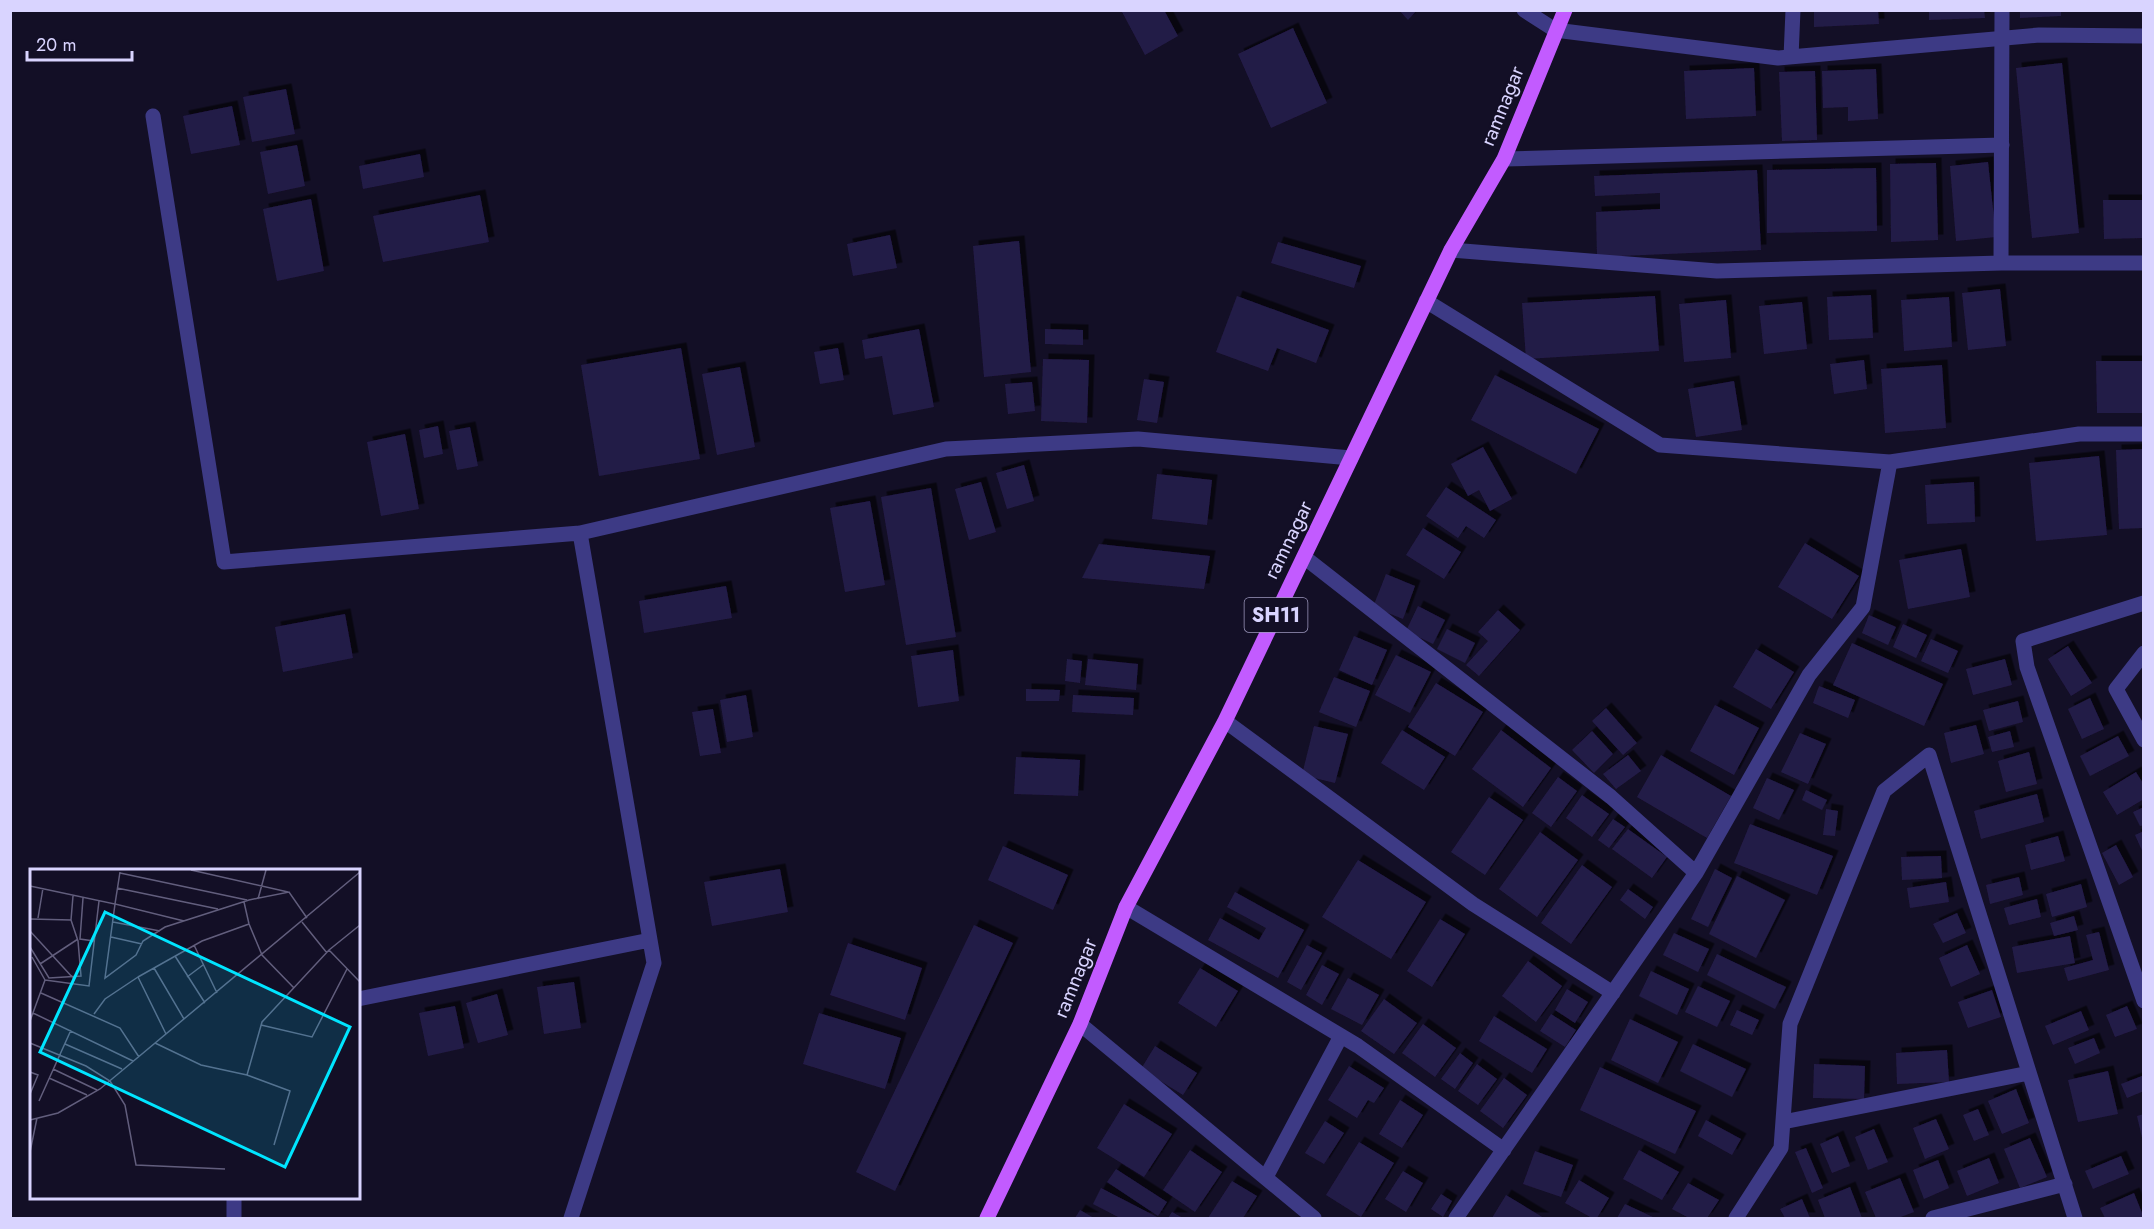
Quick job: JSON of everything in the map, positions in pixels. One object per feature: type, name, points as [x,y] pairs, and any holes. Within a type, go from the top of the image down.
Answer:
[{"type":"main road","name":"ramnagar","points":[[987,1218],[1080,1024],[1126,907],[1225,722],[1451,250],[1504,159],[1565,10]]},
{"type":"street","points":[[1524,10],[1555,30],[1778,58],[2003,38],[2144,36]]},
{"type":"street","points":[[1791,57],[1793,10]]},
{"type":"street","points":[[2001,264],[2002,10]]},
{"type":"street","points":[[153,116],[224,562],[580,532],[946,449],[1137,439],[1351,458]]},
{"type":"street","points":[[1504,159],[2002,145]]},
{"type":"street","points":[[1451,250],[1717,271],[2144,263]]},
{"type":"street","points":[[1426,301],[1659,445],[1890,462],[2079,434],[2144,434]]},
{"type":"street","points":[[1456,1218],[1696,873],[1809,675],[1863,607],[1890,462]]},
{"type":"street","points":[[571,1218],[654,963],[580,532]]},
{"type":"street","points":[[1304,557],[1611,797],[1696,873]]},
{"type":"street","points":[[2144,603],[2023,641],[2027,667],[2141,985],[2144,1001]]},
{"type":"street","points":[[2144,653],[2116,689],[2144,740]]},
{"type":"street","points":[[1225,722],[1473,904],[1613,993]]},
{"type":"street","points":[[1737,1218],[1781,1148],[1790,1024],[1884,791],[1929,755],[2075,1218]]},
{"type":"street","points":[[1126,907],[1341,1036],[1504,1150]]},
{"type":"street","points":[[360,999],[650,940]]},
{"type":"street","points":[[1080,1024],[1314,1218]]},
{"type":"street","points":[[1266,1177],[1341,1036]]},
{"type":"street","points":[[1783,1122],[2030,1073]]},
{"type":"street","points":[[1933,1218],[2065,1184]]},
{"type":"street","points":[[234,1199],[234,1218]]},
{"type":"building","points":[[1121,10],[1164,10],[1178,36],[1145,55]]},
{"type":"building","points":[[1399,10],[1417,10],[1408,20]]},
{"type":"building","points":[[1814,10],[1878,10],[1879,24],[1814,27]]},
{"type":"building","points":[[1929,10],[1984,10],[1985,18],[1929,20]]},
{"type":"building","points":[[2020,10],[2061,10],[2061,16],[2020,18]]},
{"type":"building","points":[[1293,28],[1327,103],[1271,128],[1238,54]]},
{"type":"building","points":[[2062,63],[2079,233],[2032,238],[2016,68]]},
{"type":"building","points":[[1754,68],[1756,116],[1686,119],[1684,71]]},
{"type":"building","points":[[1876,69],[1878,119],[1848,121],[1848,107],[1823,108],[1822,71]]},
{"type":"building","points":[[1815,71],[1817,140],[1782,141],[1779,72]]},
{"type":"building","points":[[286,89],[295,134],[252,142],[243,97]]},
{"type":"building","points":[[232,106],[240,145],[191,154],[183,116]]},
{"type":"building","points":[[297,145],[305,186],[268,194],[260,152]]},
{"type":"building","points":[[420,154],[424,177],[363,189],[359,166]]},
{"type":"building","points":[[1988,162],[1996,237],[1956,241],[1950,166]]},
{"type":"building","points":[[1936,163],[1938,240],[1891,242],[1890,164]]},
{"type":"building","points":[[1876,168],[1877,231],[1767,233],[1767,170]]},
{"type":"building","points":[[1757,170],[1761,250],[1597,257],[1596,212],[1660,209],[1660,193],[1595,196],[1594,176]]},
{"type":"building","points":[[480,195],[489,242],[383,262],[373,216]]},
{"type":"building","points":[[311,199],[324,271],[277,281],[263,209]]},
{"type":"building","points":[[2103,200],[2144,200],[2144,238],[2104,239]]},
{"type":"building","points":[[890,235],[897,268],[853,276],[847,244]]},
{"type":"building","points":[[1019,241],[1031,372],[984,377],[973,246]]},
{"type":"building","points":[[1278,242],[1361,266],[1354,288],[1271,263]]},
{"type":"building","points":[[2000,289],[2006,346],[1968,350],[1962,293]]},
{"type":"building","points":[[1871,295],[1873,338],[1829,340],[1827,297]]},
{"type":"building","points":[[1237,296],[1329,330],[1316,363],[1277,348],[1268,371],[1216,352]]},
{"type":"building","points":[[1655,296],[1659,351],[1526,359],[1522,303]]},
{"type":"building","points":[[1949,297],[1952,347],[1904,351],[1901,300]]},
{"type":"building","points":[[1726,300],[1731,358],[1684,362],[1679,304]]},
{"type":"building","points":[[1802,302],[1807,349],[1764,354],[1759,306]]},
{"type":"building","points":[[919,329],[934,407],[893,415],[882,356],[865,359],[862,340]]},
{"type":"building","points":[[1045,329],[1083,330],[1083,345],[1045,344]]},
{"type":"building","points":[[681,348],[700,459],[599,476],[581,365]]},
{"type":"building","points":[[838,348],[844,380],[820,384],[814,352]]},
{"type":"building","points":[[1043,359],[1089,360],[1087,423],[1041,421]]},
{"type":"building","points":[[1864,360],[1867,389],[1834,394],[1830,364]]},
{"type":"building","points":[[2096,361],[2144,361],[2144,413],[2097,413]]},
{"type":"building","points":[[1942,365],[1946,428],[1885,433],[1881,369]]},
{"type":"building","points":[[740,367],[755,447],[717,455],[702,374]]},
{"type":"building","points":[[1495,375],[1599,429],[1576,474],[1471,420]]},
{"type":"building","points":[[1144,379],[1164,382],[1157,423],[1137,420]]},
{"type":"building","points":[[1734,381],[1742,430],[1696,437],[1688,389]]},
{"type":"building","points":[[1032,382],[1035,411],[1008,414],[1005,384]]},
{"type":"building","points":[[438,426],[443,454],[424,458],[419,430]]},
{"type":"building","points":[[470,427],[478,466],[457,470],[449,431]]},
{"type":"building","points":[[405,434],[419,509],[381,516],[367,442]]},
{"type":"building","points":[[1483,447],[1512,499],[1490,511],[1479,490],[1468,496],[1451,464]]},
{"type":"building","points":[[2144,449],[2144,528],[2119,529],[2116,450]]},
{"type":"building","points":[[2099,456],[2107,535],[2036,541],[2029,463]]},
{"type":"building","points":[[1024,465],[1034,501],[1007,509],[996,473]]},
{"type":"building","points":[[1157,474],[1212,480],[1207,525],[1152,519]]},
{"type":"building","points":[[981,482],[996,532],[969,540],[955,489]]},
{"type":"building","points":[[1974,482],[1975,522],[1927,524],[1925,485]]},
{"type":"building","points":[[1446,487],[1496,520],[1484,538],[1466,526],[1458,538],[1426,516]]},
{"type":"building","points":[[931,488],[956,637],[906,645],[881,497]]},
{"type":"building","points":[[870,501],[885,585],[845,592],[830,508]]},
{"type":"building","points":[[1423,528],[1461,552],[1444,579],[1406,555]]},
{"type":"building","points":[[1805,543],[1859,576],[1832,619],[1778,587]]},
{"type":"building","points":[[1099,544],[1210,556],[1204,589],[1082,578]]},
{"type":"building","points":[[1961,549],[1970,597],[1908,609],[1899,560]]},
{"type":"building","points":[[1386,574],[1415,586],[1403,619],[1373,607]]},
{"type":"building","points":[[726,586],[732,618],[644,633],[639,601]]},
{"type":"building","points":[[1418,606],[1445,620],[1433,644],[1406,631]]},
{"type":"building","points":[[1498,610],[1520,630],[1479,676],[1466,665],[1488,641],[1478,632]]},
{"type":"building","points":[[345,614],[353,658],[283,672],[275,627]]},
{"type":"building","points":[[1869,615],[1896,627],[1888,645],[1862,633]]},
{"type":"building","points":[[1903,624],[1927,635],[1916,658],[1893,647]]},
{"type":"building","points":[[1447,629],[1475,643],[1465,663],[1437,649]]},
{"type":"building","points":[[1354,636],[1387,650],[1372,685],[1339,670]]},
{"type":"building","points":[[1931,639],[1958,651],[1948,673],[1921,661]]},
{"type":"building","points":[[1852,643],[1943,684],[1924,726],[1833,685]]},
{"type":"building","points":[[2068,646],[2092,683],[2071,696],[2048,659]]},
{"type":"building","points":[[1756,649],[1794,672],[1771,709],[1733,687]]},
{"type":"building","points":[[953,650],[959,701],[918,707],[911,656]]},
{"type":"building","points":[[1396,655],[1431,672],[1410,713],[1375,695]]},
{"type":"building","points":[[1067,659],[1082,661],[1080,683],[1065,681]]},
{"type":"building","points":[[1088,659],[1138,664],[1136,690],[1085,685]]},
{"type":"building","points":[[2005,659],[2012,685],[1973,695],[1966,669]]},
{"type":"building","points":[[1334,677],[1370,691],[1356,727],[1319,712]]},
{"type":"building","points":[[1436,683],[1483,712],[1455,756],[1408,727]]},
{"type":"building","points":[[1819,686],[1855,700],[1848,718],[1813,703]]},
{"type":"building","points":[[1026,689],[1060,690],[1059,701],[1026,701]]},
{"type":"building","points":[[746,695],[753,737],[727,742],[720,700]]},
{"type":"building","points":[[1073,695],[1134,698],[1133,715],[1072,712]]},
{"type":"building","points":[[2090,698],[2104,729],[2082,739],[2068,709]]},
{"type":"building","points":[[2018,701],[2023,722],[1989,731],[1983,710]]},
{"type":"building","points":[[1715,705],[1759,728],[1734,775],[1690,751]]},
{"type":"building","points":[[1606,708],[1637,743],[1623,755],[1592,721]]},
{"type":"building","points":[[713,709],[721,753],[700,756],[692,712]]},
{"type":"building","points":[[1976,725],[1984,754],[1951,763],[1944,733]]},
{"type":"building","points":[[1314,726],[1348,734],[1335,783],[1302,775]]},
{"type":"building","points":[[1402,730],[1445,757],[1424,790],[1381,763]]},
{"type":"building","points":[[1501,730],[1551,768],[1523,807],[1472,769]]},
{"type":"building","points":[[1592,731],[1613,754],[1594,773],[1572,750]]},
{"type":"building","points":[[2010,731],[2014,747],[1992,752],[1988,737]]},
{"type":"building","points":[[1800,733],[1826,744],[1808,784],[1781,772]]},
{"type":"building","points":[[2118,736],[2129,756],[2090,776],[2080,756]]},
{"type":"building","points":[[2029,752],[2037,784],[2006,792],[1998,761]]},
{"type":"building","points":[[1628,755],[1641,771],[1616,789],[1603,774]]},
{"type":"building","points":[[1661,755],[1731,796],[1707,838],[1637,797]]},
{"type":"building","points":[[1016,757],[1080,760],[1078,796],[1014,794]]},
{"type":"building","points":[[2136,772],[2144,785],[2144,799],[2117,815],[2103,792]]},
{"type":"building","points":[[1558,777],[1577,791],[1551,827],[1532,813]]},
{"type":"building","points":[[1767,778],[1794,790],[1779,820],[1753,808]]},
{"type":"building","points":[[1806,790],[1827,800],[1822,810],[1802,800]]},
{"type":"building","points":[[2037,794],[2044,822],[1981,839],[1974,811]]},
{"type":"building","points":[[1582,795],[1609,814],[1592,837],[1566,818]]},
{"type":"building","points":[[1489,797],[1523,820],[1485,875],[1451,852]]},
{"type":"building","points":[[2144,807],[2144,825],[2140,826],[2133,812]]},
{"type":"building","points":[[1826,809],[1838,811],[1835,836],[1823,835]]},
{"type":"building","points":[[1613,819],[1625,827],[1609,848],[1598,840]]},
{"type":"building","points":[[1750,824],[1833,856],[1817,895],[1734,863]]},
{"type":"building","points":[[1628,829],[1667,857],[1652,878],[1612,849]]},
{"type":"building","points":[[2144,831],[2144,855],[2135,835]]},
{"type":"building","points":[[1540,832],[1578,860],[1537,917],[1499,889]]},
{"type":"building","points":[[2058,836],[2065,861],[2031,870],[2025,845]]},
{"type":"building","points":[[2116,845],[2133,877],[2119,885],[2102,853]]},
{"type":"building","points":[[1003,846],[1068,875],[1053,910],[988,880]]},
{"type":"building","points":[[1941,856],[1942,878],[1902,880],[1901,857]]},
{"type":"building","points":[[1358,860],[1426,902],[1391,959],[1322,917]]},
{"type":"building","points":[[1582,865],[1612,887],[1571,944],[1541,923]]},
{"type":"building","points":[[780,869],[788,912],[712,926],[704,882]]},
{"type":"building","points":[[1715,869],[1732,878],[1708,927],[1691,919]]},
{"type":"building","points":[[1737,876],[1785,900],[1756,958],[1709,934]]},
{"type":"building","points":[[2019,877],[2023,895],[1990,904],[1986,885]]},
{"type":"building","points":[[1946,882],[1949,902],[1910,908],[1907,888]]},
{"type":"building","points":[[2081,884],[2087,907],[2052,917],[2046,894]]},
{"type":"building","points":[[1628,889],[1653,907],[1645,919],[1620,900]]},
{"type":"building","points":[[1235,892],[1304,930],[1278,978],[1208,940],[1220,918],[1259,940],[1266,928],[1227,907]]},
{"type":"building","points":[[2037,899],[2041,917],[2009,925],[2004,908]]},
{"type":"building","points":[[1957,913],[1966,933],[1943,943],[1933,924]]},
{"type":"building","points":[[2074,916],[2078,930],[2054,936],[2050,923]]},
{"type":"building","points":[[1440,919],[1465,934],[1432,987],[1407,971]]},
{"type":"building","points":[[974,925],[1013,943],[895,1191],[856,1172]]},
{"type":"building","points":[[2099,932],[2109,970],[2068,981],[2064,968],[2093,960],[2086,935]]},
{"type":"building","points":[[1674,933],[1709,949],[1698,972],[1663,955]]},
{"type":"building","points":[[2070,936],[2075,963],[2017,973],[2012,947]]},
{"type":"building","points":[[848,943],[922,968],[905,1020],[830,995]]},
{"type":"building","points":[[1307,945],[1322,953],[1301,990],[1287,982]]},
{"type":"building","points":[[1967,945],[1980,974],[1951,987],[1939,958]]},
{"type":"building","points":[[1717,954],[1786,987],[1775,1009],[1707,975]]},
{"type":"building","points":[[1528,961],[1562,986],[1536,1022],[1502,996]]},
{"type":"building","points":[[1322,965],[1339,974],[1322,1005],[1306,995]]},
{"type":"building","points":[[1200,968],[1238,991],[1216,1027],[1178,1003]]},
{"type":"building","points":[[1651,971],[1689,989],[1677,1015],[1639,996]]},
{"type":"building","points":[[1348,978],[1379,995],[1362,1025],[1331,1009]]},
{"type":"building","points":[[574,982],[581,1028],[544,1034],[537,987]]},
{"type":"building","points":[[1698,986],[1730,1001],[1717,1027],[1685,1012]]},
{"type":"building","points":[[1567,989],[1588,1002],[1575,1023],[1555,1010]]},
{"type":"building","points":[[1992,990],[2001,1017],[1968,1028],[1958,1002]]},
{"type":"building","points":[[497,994],[508,1035],[478,1043],[466,1003]]},
{"type":"building","points":[[1384,999],[1417,1023],[1394,1054],[1361,1031]]},
{"type":"building","points":[[455,1006],[464,1048],[428,1056],[419,1013]]},
{"type":"building","points":[[2127,1006],[2137,1029],[2115,1037],[2106,1015]]},
{"type":"building","points":[[1737,1010],[1759,1020],[1752,1035],[1730,1025]]},
{"type":"building","points":[[2081,1011],[2089,1030],[2053,1045],[2045,1026]]},
{"type":"building","points":[[819,1013],[901,1038],[885,1089],[803,1064]]},
{"type":"building","points":[[1551,1014],[1576,1030],[1565,1047],[1540,1031]]},
{"type":"building","points":[[1494,1016],[1547,1049],[1532,1073],[1479,1041]]},
{"type":"building","points":[[1630,1019],[1678,1042],[1658,1083],[1611,1060]]},
{"type":"building","points":[[1423,1024],[1456,1048],[1435,1077],[1402,1053]]},
{"type":"building","points":[[2094,1038],[2100,1053],[2075,1064],[2068,1048]]},
{"type":"building","points":[[1693,1044],[1746,1069],[1732,1097],[1680,1071]]},
{"type":"building","points":[[1155,1046],[1197,1073],[1183,1095],[1141,1069]]},
{"type":"building","points":[[1947,1050],[1949,1082],[1897,1084],[1896,1053]]},
{"type":"building","points":[[1460,1053],[1473,1063],[1455,1089],[1441,1079]]},
{"type":"building","points":[[1477,1064],[1497,1079],[1478,1105],[1458,1091]]},
{"type":"building","points":[[1814,1064],[1865,1066],[1864,1099],[1813,1098]]},
{"type":"building","points":[[1349,1066],[1384,1088],[1374,1103],[1368,1100],[1357,1118],[1328,1100]]},
{"type":"building","points":[[1600,1067],[1696,1111],[1675,1154],[1580,1110]]},
{"type":"building","points":[[2108,1071],[2118,1114],[2078,1122],[2068,1080]]},
{"type":"building","points":[[2142,1076],[2144,1091],[2127,1098],[2121,1084]]},
{"type":"building","points":[[1504,1078],[1527,1095],[1503,1128],[1480,1111]]},
{"type":"building","points":[[2016,1089],[2029,1123],[2002,1134],[1988,1101]]},
{"type":"building","points":[[1400,1100],[1423,1115],[1402,1148],[1379,1134]]},
{"type":"building","points":[[1124,1104],[1172,1134],[1144,1177],[1097,1148]]},
{"type":"building","points":[[1978,1109],[1989,1135],[1974,1141],[1963,1115]]},
{"type":"building","points":[[2144,1114],[2144,1142],[2143,1142],[2137,1116]]},
{"type":"building","points":[[1936,1119],[1949,1149],[1925,1159],[1913,1128]]},
{"type":"building","points":[[1706,1120],[1741,1139],[1732,1155],[1698,1136]]},
{"type":"building","points":[[1325,1121],[1344,1133],[1324,1164],[1305,1153]]},
{"type":"building","points":[[1874,1129],[1888,1162],[1868,1170],[1855,1137]]},
{"type":"building","points":[[1838,1136],[1850,1166],[1832,1173],[1820,1144]]},
{"type":"building","points":[[2030,1138],[2047,1177],[2020,1188],[2004,1149]]},
{"type":"building","points":[[1359,1142],[1394,1163],[1361,1217],[1326,1195]]},
{"type":"building","points":[[1806,1148],[1823,1188],[1812,1193],[1795,1152]]},
{"type":"building","points":[[1190,1150],[1222,1172],[1195,1212],[1163,1190]]},
{"type":"building","points":[[1639,1150],[1679,1172],[1662,1200],[1623,1179]]},
{"type":"building","points":[[1535,1151],[1573,1165],[1561,1197],[1523,1184]]},
{"type":"building","points":[[2121,1156],[2129,1174],[2093,1189],[2085,1171]]},
{"type":"building","points":[[1989,1158],[1999,1183],[1967,1196],[1957,1171]]},
{"type":"building","points":[[1938,1160],[1949,1188],[1924,1199],[1913,1170]]},
{"type":"building","points":[[1116,1169],[1167,1202],[1158,1216],[1107,1182]]},
{"type":"building","points":[[1403,1171],[1423,1183],[1406,1212],[1385,1199]]},
{"type":"building","points":[[1900,1178],[1914,1212],[1898,1218],[1876,1218],[1865,1192]]},
{"type":"building","points":[[1579,1180],[1609,1198],[1597,1218],[1592,1218],[1565,1203]]},
{"type":"building","points":[[1232,1181],[1257,1196],[1243,1218],[1208,1218]]},
{"type":"building","points":[[1688,1183],[1719,1200],[1707,1218],[1689,1218],[1672,1209]]},
{"type":"building","points":[[1850,1187],[1862,1218],[1825,1218],[1818,1200]]},
{"type":"building","points":[[1101,1188],[1159,1218],[1120,1218],[1093,1204]]},
{"type":"building","points":[[2134,1193],[2144,1218],[2105,1218],[2100,1208]]},
{"type":"building","points":[[1441,1194],[1452,1201],[1443,1217],[1431,1209]]},
{"type":"building","points":[[1506,1195],[1544,1218],[1492,1218]]},
{"type":"building","points":[[1802,1199],[1810,1218],[1785,1218],[1780,1209]]},
{"type":"building","points":[[1625,1204],[1655,1218],[1617,1218]]},
{"type":"building","points":[[1080,1210],[1094,1218],[1075,1218]]},
{"type":"building","points":[[1172,1212],[1183,1218],[1168,1218]]}]
